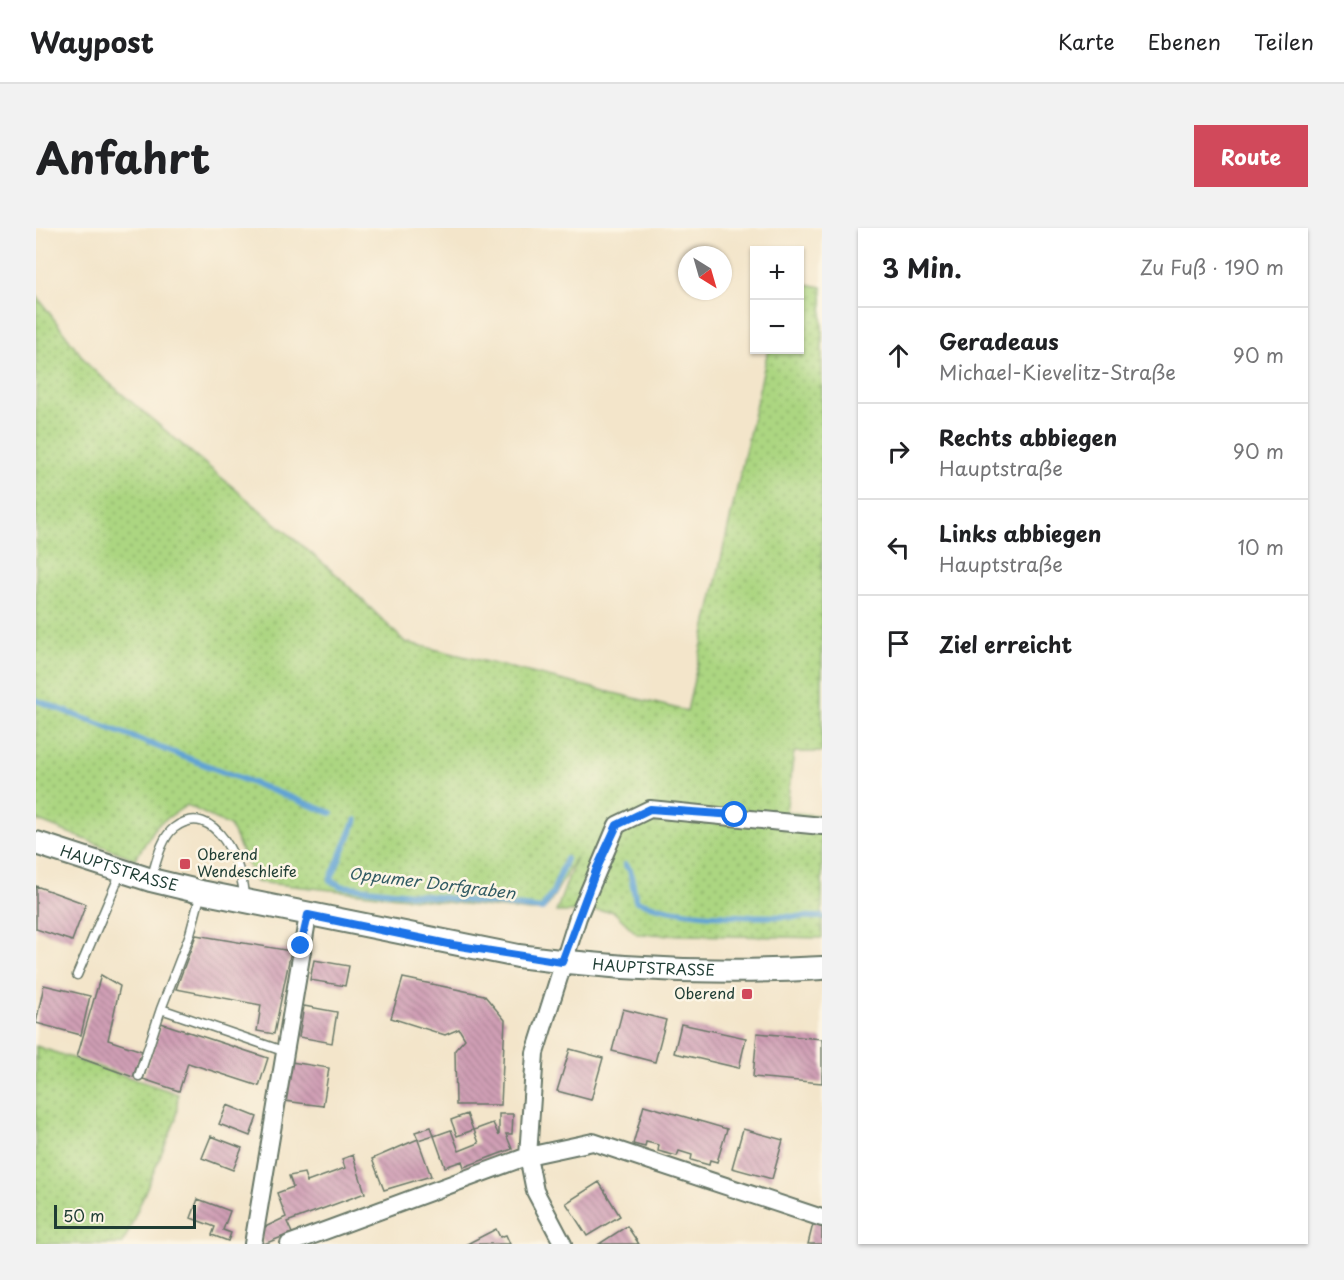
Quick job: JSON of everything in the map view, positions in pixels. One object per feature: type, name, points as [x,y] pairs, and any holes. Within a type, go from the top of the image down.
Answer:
[{"type":"main road","name":"HAUPTSTRASSE","points":[[37,845],[151,880],[244,902],[453,945],[562,962],[748,972],[822,968]]},
{"type":"street","points":[[563,1244],[535,1191],[528,1156],[535,1053],[562,962],[597,868],[617,825],[650,809],[822,826]]},
{"type":"street","points":[[253,1244],[283,1051],[308,915]]},
{"type":"street","points":[[289,1244],[528,1156],[593,1142],[822,1218]]},
{"type":"lane","points":[[151,880],[162,847],[173,828],[193,820],[206,822],[218,831],[228,847],[244,884],[244,902]]},
{"type":"lane","points":[[77,975],[121,871]]},
{"type":"lane","points":[[139,1076],[161,1009],[190,934],[201,892]]},
{"type":"lane","points":[[161,1009],[283,1051]]},
{"type":"green space","points":[[804,284],[822,287],[822,752],[794,752],[786,812],[822,816],[822,938],[637,934],[613,911],[556,912],[576,857],[550,903],[542,911],[530,911],[256,882],[230,826],[187,805],[157,825],[135,859],[36,820],[36,295],[90,367],[337,575],[405,642],[687,711],[767,354],[804,354]]},
{"type":"green space","points":[[36,1046],[178,1094],[176,1119],[123,1244],[36,1244]]},
{"type":"building","points":[[36,886],[86,904],[72,941],[36,929]]},
{"type":"building","points":[[196,935],[291,951],[274,1034],[257,1031],[261,1005],[176,989]]},
{"type":"building","points":[[314,960],[349,966],[345,986],[310,980]]},
{"type":"building","points":[[101,975],[120,986],[108,1040],[142,1051],[133,1077],[77,1057]]},
{"type":"building","points":[[403,978],[484,995],[505,1020],[501,1105],[456,1105],[455,1050],[465,1039],[459,1029],[445,1035],[391,1018]]},
{"type":"building","points":[[44,985],[90,996],[81,1035],[36,1023]]},
{"type":"building","points":[[304,1006],[337,1012],[332,1043],[299,1037]]},
{"type":"building","points":[[623,1009],[666,1020],[655,1062],[612,1051]]},
{"type":"building","points":[[161,1023],[268,1058],[259,1086],[188,1063],[179,1091],[143,1079]]},
{"type":"building","points":[[681,1024],[746,1038],[739,1068],[674,1053]]},
{"type":"building","points":[[757,1033],[822,1039],[822,1083],[753,1077]]},
{"type":"building","points":[[570,1049],[603,1058],[591,1100],[557,1091]]},
{"type":"building","points":[[291,1062],[329,1068],[323,1106],[285,1101]]},
{"type":"building","points":[[227,1105],[257,1117],[250,1136],[219,1124]]},
{"type":"building","points":[[644,1105],[727,1129],[717,1162],[710,1160],[709,1165],[691,1160],[692,1155],[679,1151],[677,1156],[658,1151],[659,1145],[646,1142],[645,1147],[633,1144]]},
{"type":"building","points":[[467,1114],[473,1130],[457,1136],[451,1120]]},
{"type":"building","points":[[499,1114],[513,1114],[512,1134],[506,1134],[512,1149],[464,1167],[462,1161],[445,1167],[434,1136],[451,1130],[459,1151],[479,1143],[474,1130],[493,1123],[499,1136]]},
{"type":"building","points":[[431,1127],[434,1135],[418,1140],[431,1176],[384,1190],[372,1159],[418,1139],[415,1132]]},
{"type":"building","points":[[743,1129],[783,1140],[772,1179],[732,1168]]},
{"type":"building","points":[[211,1136],[242,1148],[233,1170],[202,1158]]},
{"type":"building","points":[[353,1155],[365,1193],[287,1222],[292,1233],[264,1244],[259,1230],[286,1217],[277,1193],[293,1187],[289,1176],[304,1173],[307,1182],[345,1168],[342,1159]]},
{"type":"building","points":[[599,1182],[620,1216],[587,1236],[566,1203]]},
{"type":"building","points":[[198,1199],[230,1211],[223,1230],[231,1233],[228,1241],[212,1235],[215,1227],[191,1218]]},
{"type":"building","points":[[814,1220],[822,1222],[822,1244],[808,1244]]},
{"type":"building","points":[[627,1226],[639,1244],[599,1244]]},
{"type":"building","points":[[496,1229],[500,1237],[506,1235],[510,1244],[467,1244]]},
{"type":"waterway","name":"Oppumer Dorfgraben","points":[[36,700],[331,813]]},
{"type":"waterway","name":"Oppumer Dorfgraben","points":[[356,820],[330,880],[341,886],[542,909],[553,892],[566,859]]},
{"type":"waterway","name":"Oppumer Dorfgraben","points":[[625,865],[630,870],[636,901],[658,907],[681,912],[728,916],[822,917]]},
{"type":"place","name":"Oberend Wendeschleife","points":[[185,864]]},
{"type":"place","name":"Oberend","points":[[747,994]]},
{"type":"route","points":[[301,946],[308,915],[453,945],[562,962],[597,868],[617,825],[650,809],[735,815]]}]
